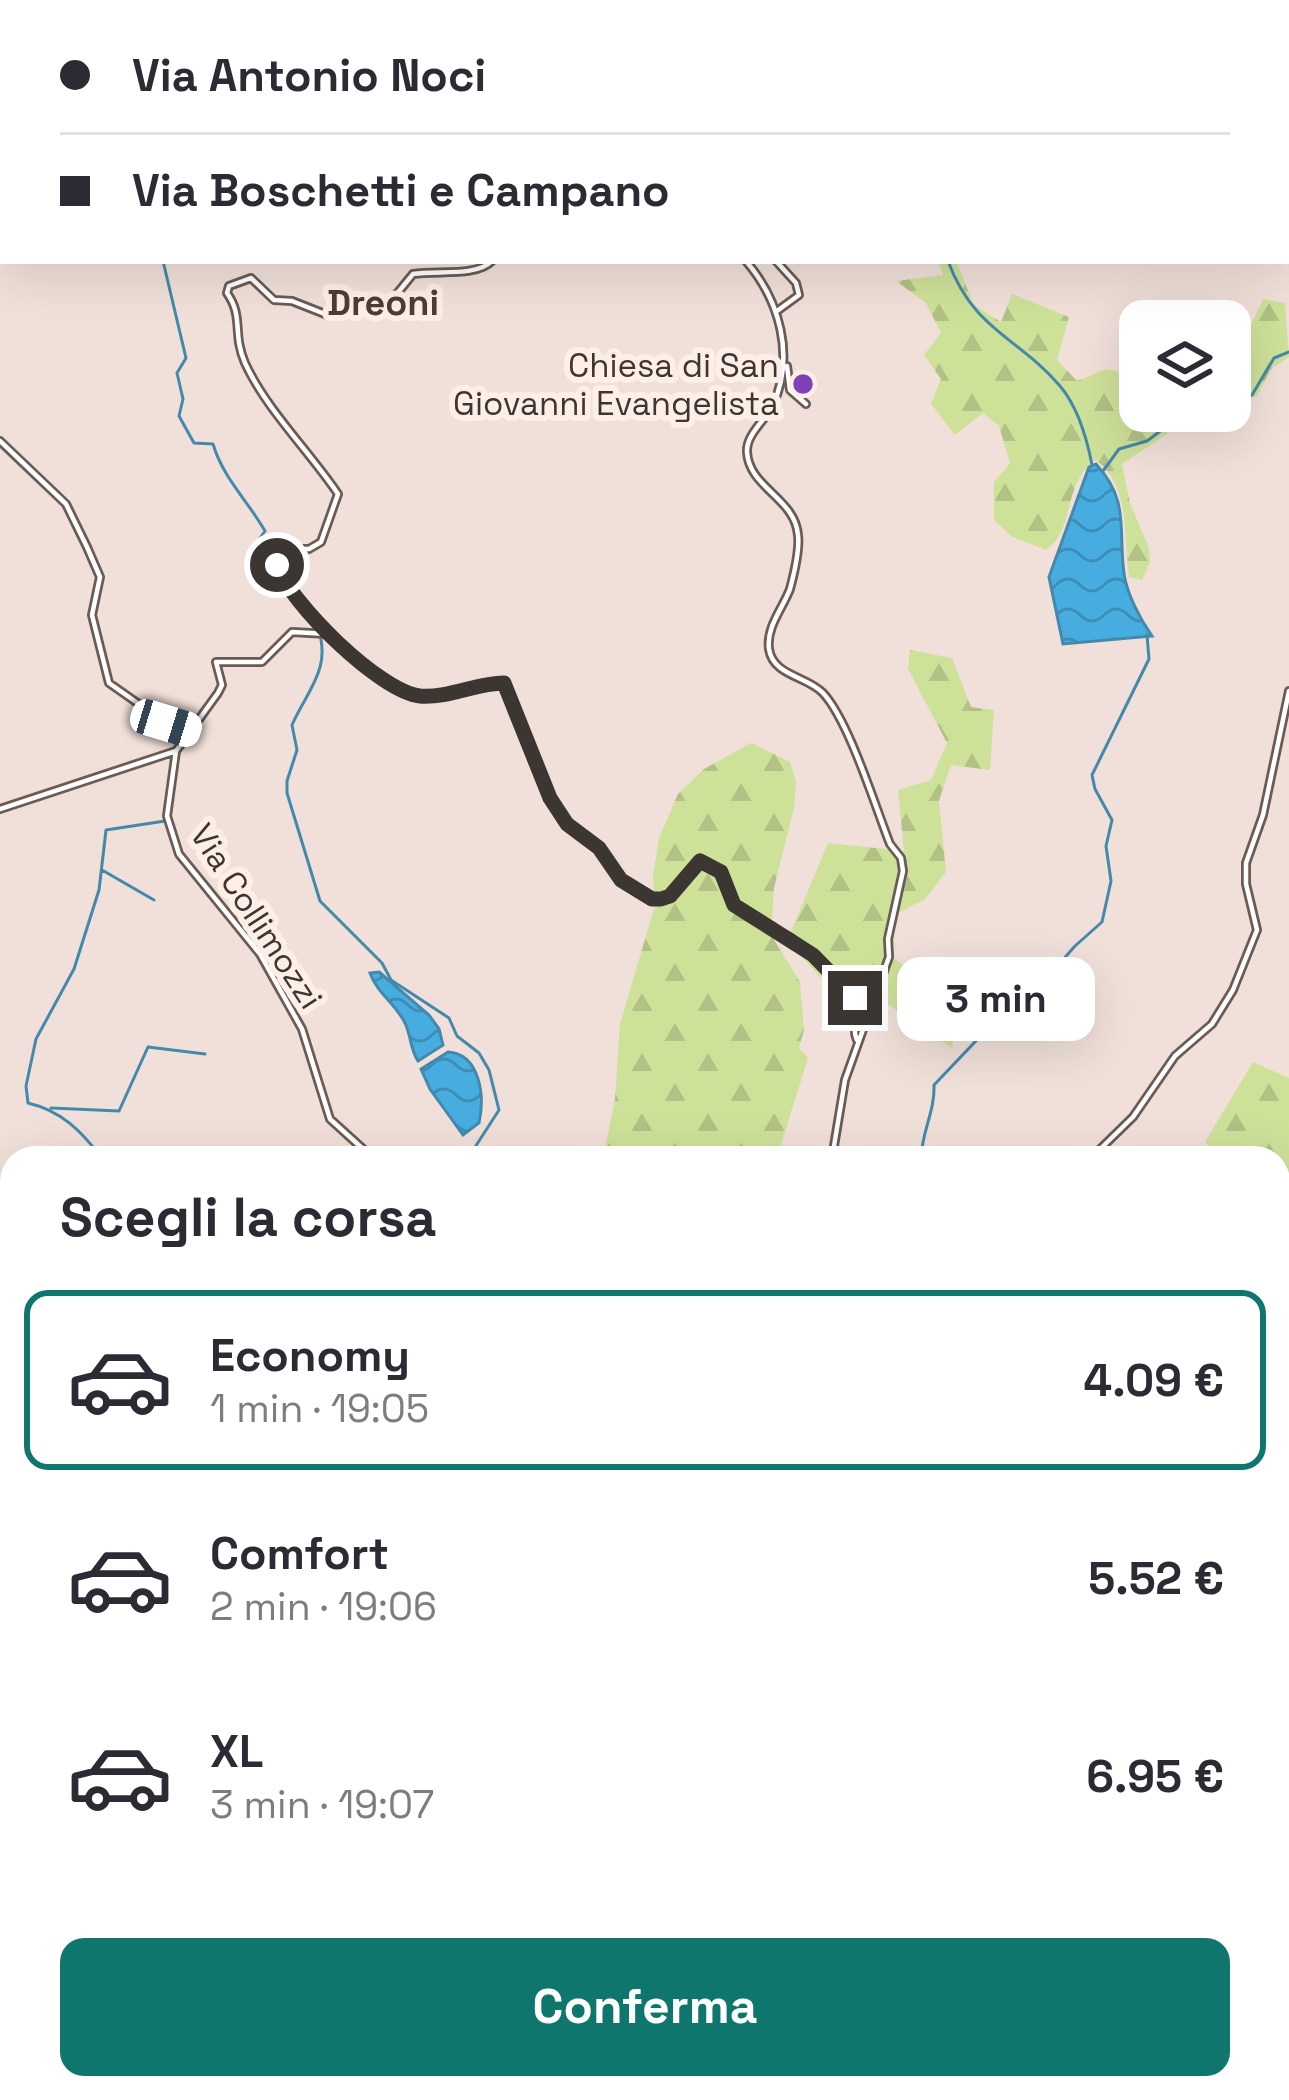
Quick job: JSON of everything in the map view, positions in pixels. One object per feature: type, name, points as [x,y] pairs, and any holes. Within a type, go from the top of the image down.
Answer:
[{"type":"street","points":[[488,264],[476,272],[442,269],[413,274],[391,301],[371,315],[368,302],[351,304],[330,316],[292,301],[274,300],[251,278],[230,286],[227,292],[239,314],[236,338],[247,368],[338,494],[321,542],[309,549],[289,549],[277,565],[284,584],[340,648],[407,693],[442,696],[504,683],[550,798],[567,824],[599,848],[621,880],[652,899],[661,899],[670,896],[700,861],[715,866],[734,905],[802,946],[855,998],[857,1040]]},
{"type":"street","points":[[748,264],[777,310],[790,390],[806,404]]},
{"type":"street","points":[[777,310],[799,295],[779,264]]},
{"type":"street","points":[[784,348],[784,376],[747,453],[752,472],[784,501],[798,533],[789,593],[777,614],[769,650],[775,664],[823,693],[842,725],[903,871],[885,975],[844,1080],[834,1146]]},
{"type":"street","points":[[0,441],[65,504],[87,548],[100,577],[92,615],[109,683],[166,723],[191,730]]},
{"type":"street","points":[[0,809],[176,751],[222,685],[216,662],[262,662],[292,632],[328,634]]},
{"type":"street","points":[[1103,1146],[1133,1117],[1175,1056],[1212,1024],[1233,990],[1257,930],[1246,862],[1263,814],[1289,691]]},
{"type":"street","name":"Via Collimozzi","points":[[176,751],[167,816],[179,854],[260,954],[302,1029],[330,1119],[363,1146]]},
{"type":"green space","points":[[939,264],[957,264],[974,305],[1001,322],[1012,294],[1069,317],[1057,360],[1077,381],[1106,369],[1119,372],[1119,432],[1170,432],[1122,464],[1130,503],[1149,548],[1150,562],[1142,580],[1129,577],[1120,498],[1096,460],[1078,481],[1062,530],[1046,550],[1011,536],[994,520],[994,482],[1010,463],[999,426],[983,413],[955,435],[931,404],[941,379],[924,355],[941,333],[926,303],[896,281],[943,275]]},
{"type":"green space","points":[[1263,299],[1285,303],[1289,357],[1271,369],[1257,396],[1251,398],[1251,323]]},
{"type":"green space","points":[[910,650],[952,658],[971,707],[994,710],[990,770],[951,765],[939,801],[946,872],[925,899],[896,914],[893,958],[946,995],[953,1049],[883,1001],[840,998],[787,941],[828,843],[904,851],[898,790],[931,780],[947,743],[908,669]]},
{"type":"green space","points":[[751,743],[790,762],[796,782],[794,808],[774,888],[771,935],[800,982],[804,1030],[799,1048],[808,1058],[780,1146],[605,1146],[615,1099],[620,1024],[655,905],[653,876],[659,838],[678,794],[704,769]]},
{"type":"green space","points":[[1253,1062],[1289,1078],[1289,1146],[1210,1146],[1205,1142]]},
{"type":"water","points":[[1096,464],[1114,490],[1126,582],[1152,636],[1063,644],[1049,577],[1089,467]]},
{"type":"water","points":[[379,972],[439,1029],[443,1045],[418,1061],[405,1023],[370,973]]},
{"type":"water","points":[[448,1052],[467,1060],[480,1089],[479,1123],[463,1135],[421,1069]]},
{"type":"waterway","points":[[164,264],[186,358],[177,373],[183,399],[179,416],[194,443],[213,444],[229,479],[265,531],[253,548],[260,567],[303,608]]},
{"type":"waterway","points":[[949,264],[970,303],[1066,394],[1092,465]]},
{"type":"waterway","points":[[1251,395],[1274,358],[1289,352]]},
{"type":"waterway","points":[[1103,471],[1119,449],[1159,432]]},
{"type":"waterway","points":[[317,625],[320,666],[292,725],[297,750],[287,793],[320,901],[382,963],[391,980],[449,1018],[457,1036],[479,1053],[489,1070],[499,1110],[476,1146]]},
{"type":"waterway","points":[[923,1146],[934,1085],[992,1024],[1023,1005],[1102,922],[1111,881],[1106,846],[1112,820],[1092,775],[1149,659],[1147,635]]},
{"type":"waterway","points":[[92,1146],[70,1123],[28,1103],[26,1086],[36,1039],[74,969],[99,890],[106,830],[165,821]]},
{"type":"waterway","points":[[102,870],[154,900]]},
{"type":"waterway","points":[[51,1108],[119,1111],[148,1047],[205,1054]]},
{"type":"place","name":"Chiesa di San Giovanni Evangelista","points":[[803,384]]},
{"type":"district","name":"Dreoni","points":[[383,302]]},
{"type":"route","points":[[277,565],[284,584],[332,640],[396,688],[419,696],[442,696],[499,682],[508,686],[550,798],[567,824],[599,848],[614,872],[634,890],[652,899],[670,896],[705,861],[721,872],[734,905],[813,955],[855,998]]}]
